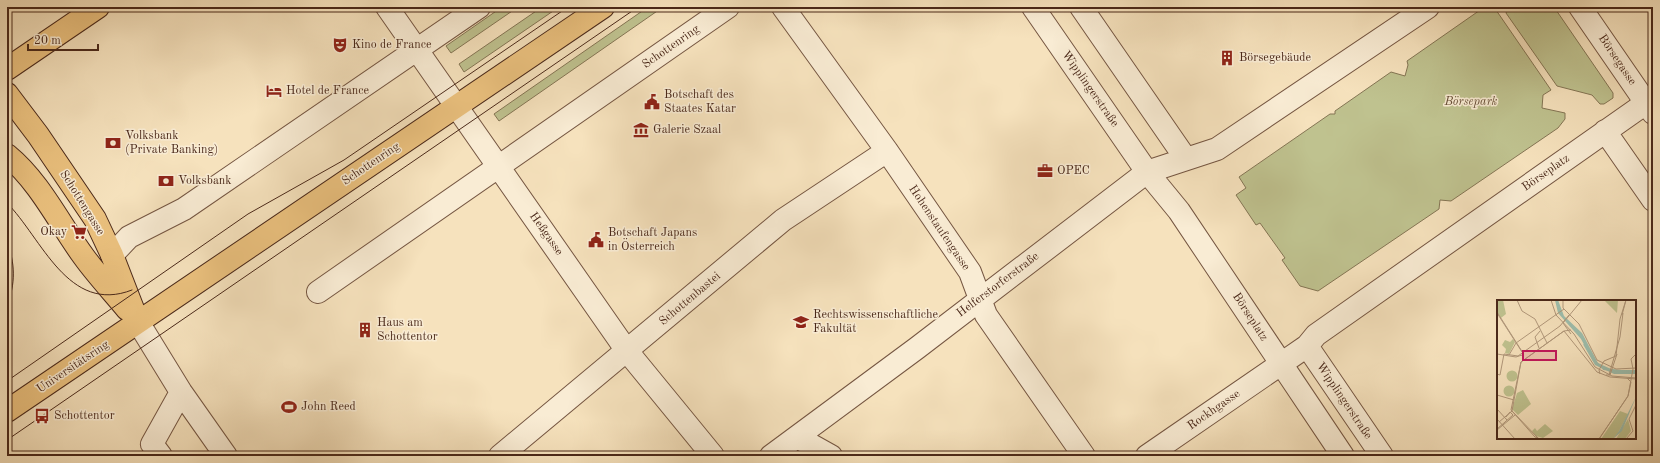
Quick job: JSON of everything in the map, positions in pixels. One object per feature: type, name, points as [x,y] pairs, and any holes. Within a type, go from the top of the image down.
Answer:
[{"type":"main road","points":[[7,69],[98,7]]},
{"type":"main road","name":"Schottenring","points":[[138,322],[603,7]]},
{"type":"main road","name":"Schottengasse","points":[[7,94],[95,219],[112,255],[138,322]]},
{"type":"main road","name":"Schottengasse","points":[[7,155],[36,185],[84,257],[138,322]]},
{"type":"main road","name":"Universitätsring","points":[[7,411],[138,322]]},
{"type":"street","name":"Heßgasse","points":[[387,7],[415,50],[627,351],[713,456]]},
{"type":"street","points":[[112,255],[129,237],[184,209],[479,7]]},
{"type":"street","name":"Schottenring","points":[[318,292],[499,168],[728,7]]},
{"type":"street","name":"Hohenstaufengasse","points":[[784,7],[887,151],[970,272],[986,315],[1084,456]]},
{"type":"street","name":"Wipplingerstraße","points":[[1034,7],[1147,172]]},
{"type":"street","points":[[1081,7],[1186,159]]},
{"type":"street","points":[[1147,172],[1217,149],[1428,7]]},
{"type":"street","name":"Börsegasse","points":[[1580,7],[1649,108]]},
{"type":"street","name":"Börseplatz","points":[[1147,172],[1179,211],[1280,364],[1307,346],[1316,335],[1605,131],[1649,108]]},
{"type":"street","points":[[1605,131],[1653,200]]},
{"type":"street","name":"Schottenbastei","points":[[500,456],[783,220],[887,151]]},
{"type":"street","name":"Helferstorferstraße","points":[[771,456],[1147,172]]},
{"type":"street","name":"Schottengasse","points":[[138,322],[181,392],[226,456]]},
{"type":"street","name":"Wipplingerstraße","points":[[1307,346],[1382,456]]},
{"type":"street","points":[[1280,364],[1343,456]]},
{"type":"street","name":"Rockhgasse","points":[[1147,456],[1280,364]]},
{"type":"street","points":[[161,456],[152,444],[181,392]]},
{"type":"street","points":[[797,437],[831,456]]},
{"type":"green space","points":[[502,7],[518,7],[451,53],[446,46]]},
{"type":"green space","points":[[542,7],[559,7],[464,72],[459,64]]},
{"type":"green space","points":[[648,7],[663,7],[499,121],[494,114]]},
{"type":"green space","points":[[1508,7],[1554,7],[1613,93],[1613,98],[1604,104],[1600,104],[1592,95],[1557,86],[1506,13]]},
{"type":"green space","name":"Börsepark","points":[[1483,8],[1496,10],[1551,90],[1543,95],[1542,108],[1565,113],[1565,119],[1558,128],[1451,201],[1440,200],[1439,209],[1318,291],[1300,286],[1282,260],[1285,258],[1260,223],[1256,225],[1236,195],[1246,188],[1239,177],[1330,114],[1335,114],[1335,111],[1391,72],[1405,76],[1408,65],[1407,61]]},
{"type":"tram line","points":[[7,381],[248,214],[344,160],[568,7]]},
{"type":"tram line","points":[[7,440],[638,7]]},
{"type":"tram line","points":[[7,203],[59,269],[74,283],[90,292],[110,295],[132,290]]},
{"type":"tram line","points":[[7,242],[13,265],[12,289],[7,305]]},
{"type":"place","name":"Kino de France","points":[[340,45]]},
{"type":"place","name":"Börsegebäude","points":[[1227,58]]},
{"type":"place","name":"Hotel de France","points":[[274,91]]},
{"type":"place","name":"Botschaft des Staates Katar","points":[[652,102]]},
{"type":"place","name":"Galerie Szaal","points":[[641,130]]},
{"type":"place","name":"Volksbank (Private Banking)","points":[[113,143]]},
{"type":"place","name":"OPEC","points":[[1045,171]]},
{"type":"place","name":"Volksbank","points":[[166,181]]},
{"type":"place","name":"Okay","points":[[79,232]]},
{"type":"place","name":"Botschaft Japans in Österreich","points":[[596,240]]},
{"type":"place","name":"Rechtswissenschaftliche Fakultät","points":[[801,322]]},
{"type":"place","name":"Haus am Schottentor","points":[[365,330]]},
{"type":"place","name":"John Reed","points":[[289,407]]},
{"type":"place","name":"Schottentor","points":[[42,416]]}]
